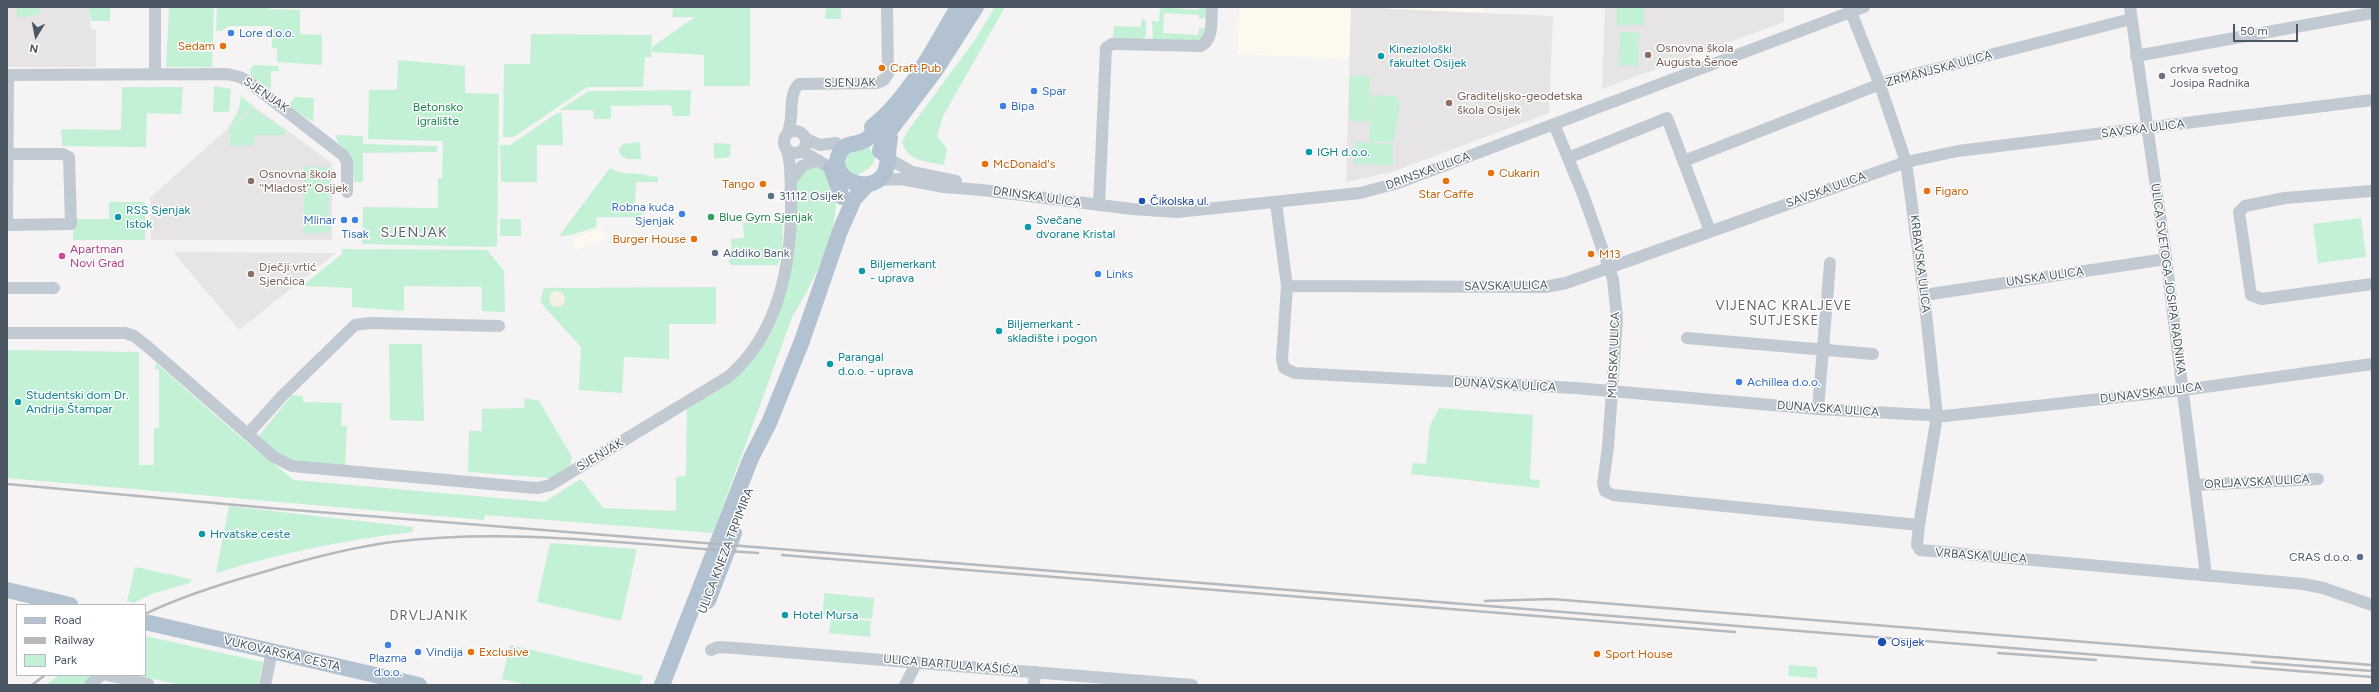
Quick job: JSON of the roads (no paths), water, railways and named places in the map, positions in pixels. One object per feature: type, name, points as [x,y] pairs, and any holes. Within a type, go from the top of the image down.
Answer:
[{"type":"main road","points":[[860,189],[887,168],[883,155],[882,142],[886,126],[913,80],[968,10],[983,7]]},
{"type":"main road","points":[[833,170],[842,148],[886,126]]},
{"type":"main road","points":[[860,189],[833,170],[830,158],[836,143],[849,136],[863,137],[883,155]]},
{"type":"main road","points":[[860,189],[878,170],[883,155]]},
{"type":"main road","name":"ULICA KNEZA TRPIMIRA","points":[[665,679],[676,644],[707,573],[751,458],[769,423],[802,341],[840,231],[860,189]]},
{"type":"main road","points":[[7,590],[66,604]]},
{"type":"main road","name":"VUKOVARSKA CESTA","points":[[146,622],[419,685]]},
{"type":"street","points":[[155,7],[155,74]]},
{"type":"street","name":"SJENJAK","points":[[787,134],[792,116],[794,91],[800,84],[877,83],[884,80],[888,74],[887,7]]},
{"type":"street","points":[[1099,205],[1106,48],[1112,44],[1200,46],[1204,44],[1210,35],[1212,7]]},
{"type":"street","name":"DRINSKA ULICA","points":[[860,189],[901,179],[944,187],[982,190],[1099,205],[1177,212],[1276,203],[1360,193],[1380,188],[1554,124],[1850,9],[1864,7]]},
{"type":"street","name":"KRBAVSKA ULICA","points":[[1850,9],[1880,85],[1906,162],[1924,295],[1937,416],[1919,525]]},
{"type":"street","name":"ZRMANJSKA ULICA","points":[[1684,161],[1880,85],[2130,13]]},
{"type":"street","name":"ULICA SVETOGA JOSIPA RADNIKA","points":[[2130,13],[2166,259],[2206,575]]},
{"type":"street","points":[[2136,56],[2372,13]]},
{"type":"street","name":"SJENJAK","points":[[7,75],[226,74],[245,79],[322,137],[344,156],[347,162],[347,192]]},
{"type":"street","points":[[7,75],[7,154],[7,225],[71,224],[69,157],[59,153],[7,154]]},
{"type":"street","name":"SAVSKA ULICA","points":[[1287,286],[1545,287],[1566,283],[1610,269],[1710,231],[1906,162],[1958,151],[2372,100]]},
{"type":"street","points":[[792,116],[803,136],[806,146],[800,152]]},
{"type":"street","points":[[1568,158],[1667,118],[1710,231]]},
{"type":"street","name":"MURSKA ULICA","points":[[1554,124],[1584,197],[1613,279],[1617,319],[1613,391],[1603,484],[1605,491],[1613,495],[1919,525]]},
{"type":"street","points":[[833,170],[800,152],[793,153],[787,150],[784,141],[787,134],[794,131],[820,145],[836,143]]},
{"type":"street","name":"SJENJAK","points":[[7,333],[125,333],[134,336],[279,461],[298,467],[538,488],[550,485],[728,377],[748,359],[771,318],[786,269],[791,240],[791,177],[787,150]]},
{"type":"street","name":"SJENJAK","points":[[791,177],[800,152]]},
{"type":"street","name":"DRINSKA ULICA","points":[[883,155],[912,172],[959,182],[982,190]]},
{"type":"street","points":[[791,177],[802,166],[833,170]]},
{"type":"street","points":[[2372,191],[2285,198],[2245,206],[2239,212],[2251,295],[2254,297],[2262,299],[2372,284]]},
{"type":"street","points":[[1276,203],[1287,286]]},
{"type":"street","name":"UNSKA ULICA","points":[[1924,295],[2166,259]]},
{"type":"street","points":[[1818,410],[1830,263]]},
{"type":"street","name":"DUNAVSKA ULICA","points":[[1287,286],[1282,359],[1284,368],[1295,373],[1613,391],[1818,410],[1937,416],[2183,390],[2372,364]]},
{"type":"street","points":[[7,288],[54,288]]},
{"type":"street","points":[[248,434],[282,396],[355,325],[499,326]]},
{"type":"street","points":[[1687,338],[1823,351],[1873,354]]},
{"type":"street","name":"ORLJAVSKA ULICA","points":[[2195,485],[2318,479]]},
{"type":"street","name":"VRBASKA ULICA","points":[[1919,525],[1917,545],[1920,550],[1925,552],[2303,584],[2324,588],[2372,605]]},
{"type":"street","name":"ULICA BARTULA KAŠIĆA","points":[[711,650],[723,648],[917,662],[1192,685]]},
{"type":"street","points":[[265,685],[272,652]]},
{"type":"street","points":[[905,685],[917,662]]},
{"type":"street","points":[[1034,685],[1035,672]]},
{"type":"street","points":[[90,685],[100,676]]},
{"type":"street","points":[[111,676],[150,685]]},
{"type":"railway","points":[[7,484],[269,508],[2372,677]]},
{"type":"railway","points":[[146,614],[202,591],[276,568],[342,551],[392,542],[484,536],[530,537],[621,542],[758,553]]},
{"type":"railway","points":[[782,555],[1735,632]]},
{"type":"railway","points":[[1485,601],[1552,599],[2372,665]]},
{"type":"railway","points":[[1998,653],[2096,660]]},
{"type":"railway","points":[[2252,662],[2372,671]]},
{"type":"railway","points":[[32,685],[44,676]]},
{"type":"place","name":"Lore d.o.o.","points":[[231,33]]},
{"type":"place","name":"Sedam","points":[[223,46]]},
{"type":"place","name":"Osnovna škola Augusta Šenoe","points":[[1648,55]]},
{"type":"place","name":"Kineziološki fakultet Osijek","points":[[1381,56]]},
{"type":"place","name":"Craft Pub","points":[[882,68]]},
{"type":"place","name":"crkva svetog Josipa Radnika","points":[[2162,76]]},
{"type":"place","name":"Spar","points":[[1034,91]]},
{"type":"place","name":"Graditeljsko-geodetska škola Osijek","points":[[1449,103]]},
{"type":"place","name":"Bipa","points":[[1003,106]]},
{"type":"place","name":"IGH d.o.o.","points":[[1309,152]]},
{"type":"place","name":"McDonald's","points":[[985,164]]},
{"type":"place","name":"Cukarin","points":[[1491,173]]},
{"type":"place","name":"Osnovna škola ''Mladost'' Osijek","points":[[251,181]]},
{"type":"place","name":"Star Caffe","points":[[1446,181]]},
{"type":"place","name":"Tango","points":[[763,184]]},
{"type":"place","name":"Figaro","points":[[1927,191]]},
{"type":"place","name":"31112 Osijek","points":[[771,196]]},
{"type":"place","name":"Čikolska ul.","points":[[1142,201]]},
{"type":"place","name":"Robna kuća Sjenjak","points":[[682,214]]},
{"type":"place","name":"RSS Sjenjak Istok","points":[[118,217]]},
{"type":"place","name":"Blue Gym Sjenjak","points":[[711,217]]},
{"type":"place","name":"Mlinar","points":[[344,220]]},
{"type":"place","name":"Tisak","points":[[355,220]]},
{"type":"place","name":"Svečane dvorane Kristal","points":[[1028,227]]},
{"type":"place","name":"Burger House","points":[[694,239]]},
{"type":"place","name":"Addiko Bank","points":[[715,253]]},
{"type":"place","name":"M13","points":[[1591,254]]},
{"type":"place","name":"Apartman Novi Grad","points":[[62,256]]},
{"type":"place","name":"Biljemerkant - uprava","points":[[862,271]]},
{"type":"place","name":"Dječji vrtić Sjenčica","points":[[251,274]]},
{"type":"place","name":"Links","points":[[1098,274]]},
{"type":"place","name":"Biljemerkant - skladište i pogon","points":[[999,331]]},
{"type":"place","name":"Parangal d.o.o. - uprava","points":[[830,364]]},
{"type":"place","name":"Achillea d.o.o.","points":[[1739,382]]},
{"type":"place","name":"Studentski dom Dr. Andrija Štampar","points":[[18,402]]},
{"type":"place","name":"Hrvatske ceste","points":[[202,534]]},
{"type":"place","name":"CRAS d.o.o.","points":[[2360,557]]},
{"type":"place","name":"Hotel Mursa","points":[[785,615]]},
{"type":"place","name":"Osijek","points":[[1882,642]]},
{"type":"place","name":"Plazma d.o.o.","points":[[388,645]]},
{"type":"place","name":"Vindija","points":[[418,652]]},
{"type":"place","name":"Exclusive","points":[[471,652]]},
{"type":"place","name":"Sport House","points":[[1597,654]]},
{"type":"district","name":"SJENJAK","points":[[414,233]]},
{"type":"district","name":"VIJENAC KRALJEVE SUTJESKE","points":[[1784,314]]},
{"type":"district","name":"DRVLJANIK","points":[[429,616]]},
{"type":"park label","name":"Betonsko igralište","points":[[438,114]]}]
